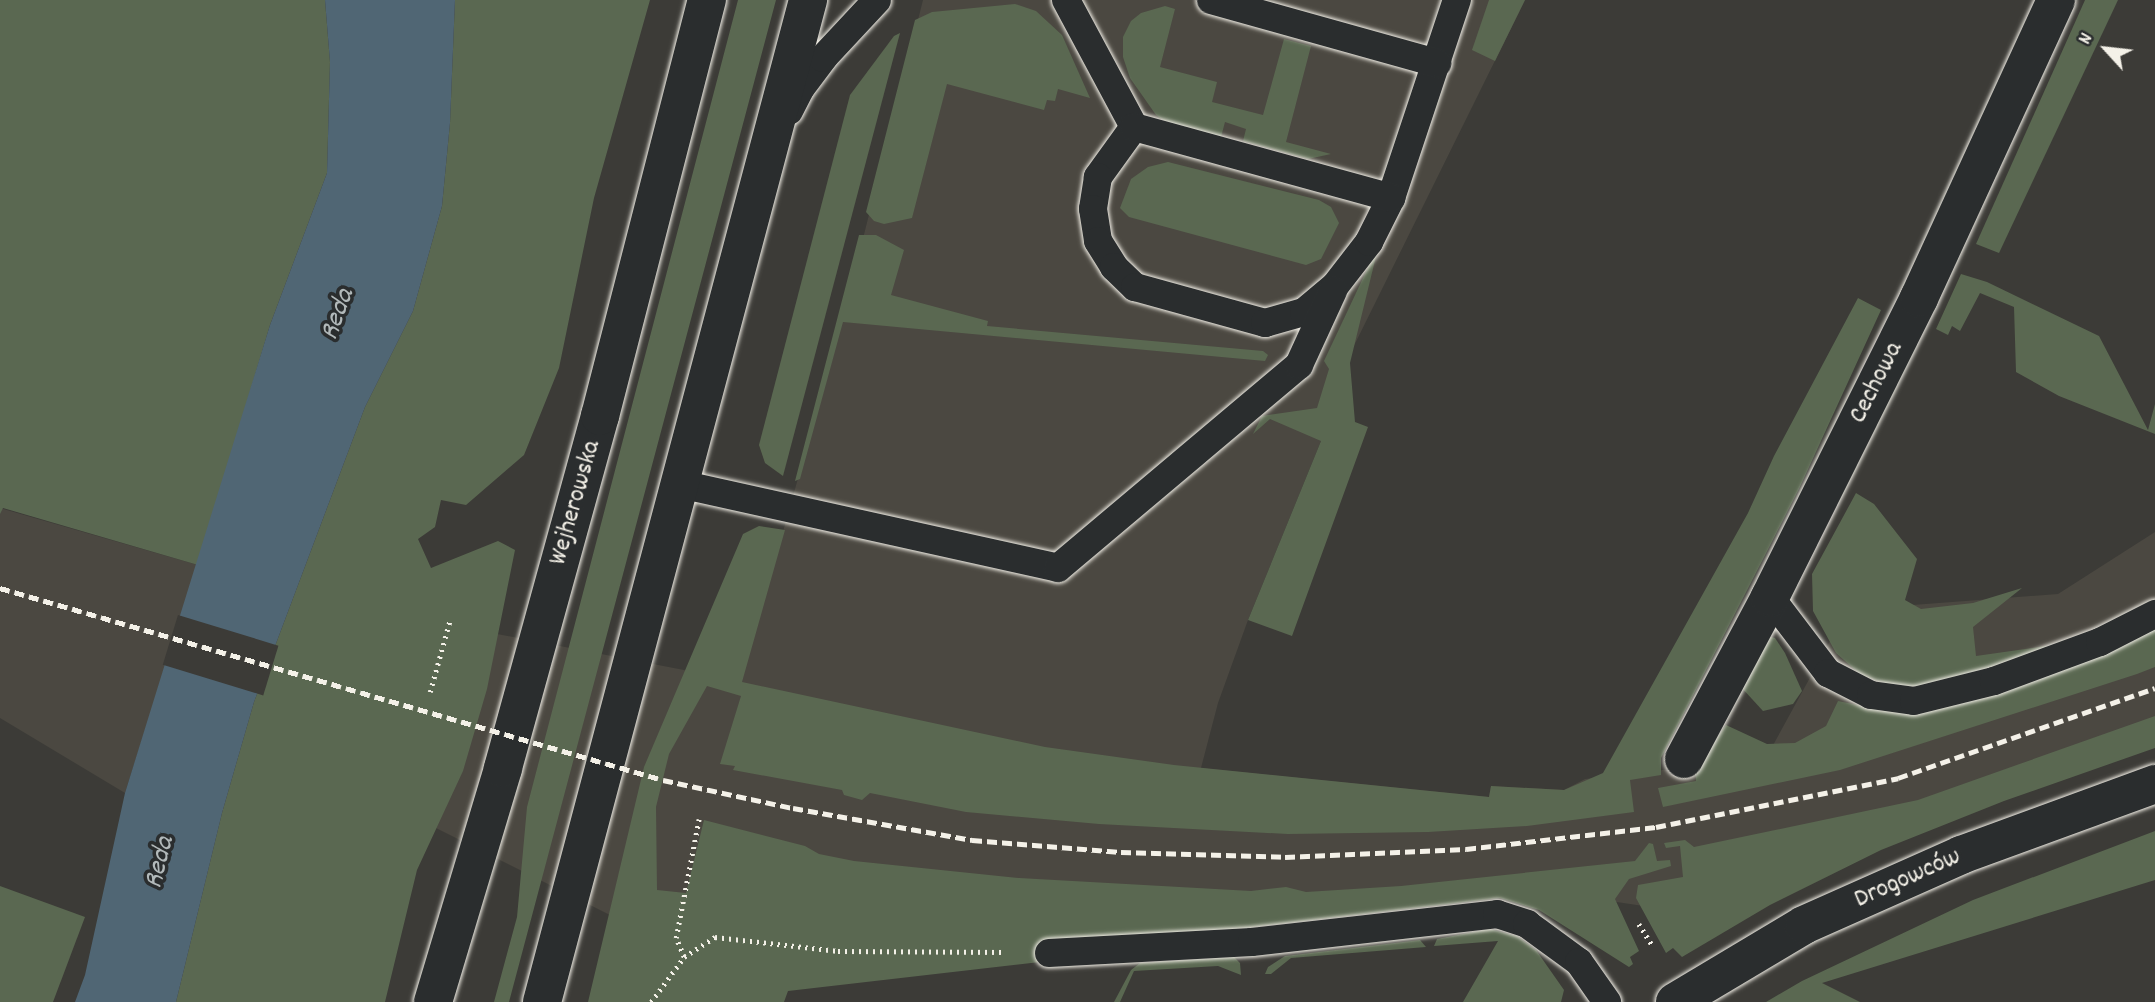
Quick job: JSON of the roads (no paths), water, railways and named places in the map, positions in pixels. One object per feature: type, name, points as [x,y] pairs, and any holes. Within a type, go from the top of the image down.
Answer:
[{"type":"main road","name":"Wejherowska","points":[[433,1002],[503,768],[600,416],[707,0]]},
{"type":"main road","points":[[542,1002],[808,0]]},
{"type":"main road","name":"Cechowa","points":[[1684,759],[1770,597],[1919,298],[2056,0]]},
{"type":"main road","name":"Drogowców","points":[[1675,1002],[1804,925],[1961,855],[2155,784]]},
{"type":"lane","points":[[768,150],[800,89],[823,58],[877,0]]},
{"type":"lane","points":[[1066,0],[1134,127],[1391,198]]},
{"type":"lane","points":[[1211,0],[1437,63]]},
{"type":"lane","points":[[1134,127],[1098,177],[1093,209],[1098,241],[1114,267],[1135,287],[1265,323],[1304,312],[1335,286],[1369,242],[1391,198],[1457,0]]},
{"type":"lane","points":[[680,484],[1058,568],[1299,365],[1335,286]]},
{"type":"lane","points":[[1770,597],[1828,673],[1871,695],[1914,701],[1994,681],[2100,642],[2155,614]]},
{"type":"lane","points":[[1049,953],[1252,942],[1497,914],[1527,924],[1579,962],[1607,1002]]},
{"type":"water","name":"Reda","points":[[325,0],[455,0],[450,123],[442,206],[413,311],[365,407],[254,702],[222,813],[176,1002],[75,1002],[85,975],[125,793],[270,325],[327,173],[330,62]]},
{"type":"railway","points":[[0,588],[663,780],[793,808],[972,840],[1121,852],[1285,857],[1466,849],[1656,827],[1898,778],[2155,688]]}]
